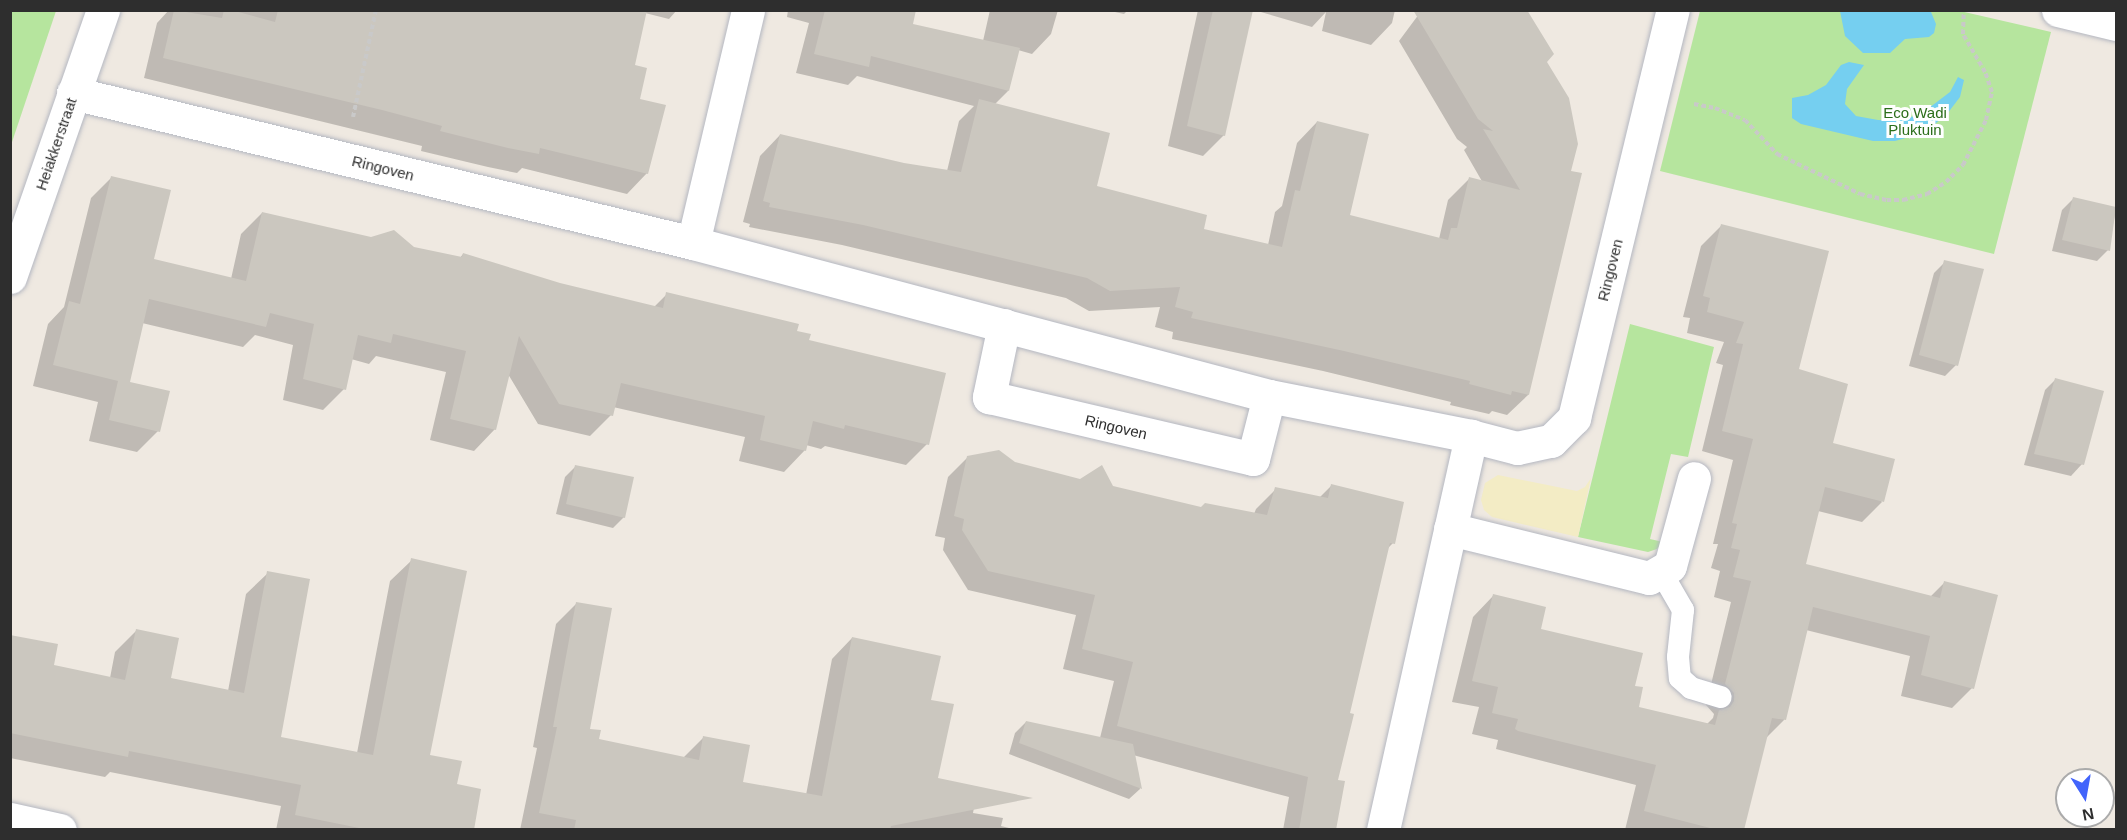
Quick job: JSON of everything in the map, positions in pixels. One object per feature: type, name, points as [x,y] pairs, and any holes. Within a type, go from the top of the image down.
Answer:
[{"type":"street","name":"Heiakkerstraat","points":[[10,277],[103,10]]},
{"type":"street","points":[[693,243],[748,10]]},
{"type":"street","name":"Ringoven","points":[[73,93],[693,243],[1269,396],[1471,436],[1517,448],[1551,441],[1574,418],[1673,10]]},
{"type":"street","points":[[2058,10],[2116,24]]},
{"type":"street","name":"Ringoven","points":[[1004,325],[989,397],[1253,459],[1269,396]]},
{"type":"street","points":[[1383,830],[1471,436]]},
{"type":"street","points":[[1450,529],[1649,578],[1670,567],[1694,478]]},
{"type":"street","points":[[10,819],[60,830]]},
{"type":"lane","points":[[1662,572],[1683,610],[1678,657],[1680,678],[1691,688],[1721,697]]},
{"type":"path","points":[[344,159],[376,10]]},
{"type":"path","points":[[1652,96],[1715,108],[1745,120],[1777,154],[1821,178],[1860,194],[1887,200],[1903,200],[1927,194],[1946,182],[1963,165],[1986,120],[1992,92],[1985,72],[1963,34],[1964,10]]},
{"type":"green space","points":[[10,11],[56,11],[11,145]]},
{"type":"green space","name":"Eco Wadi Pluktuin","points":[[1700,11],[1960,11],[2051,32],[1994,254],[1660,171]]},
{"type":"green space","points":[[1630,324],[1714,347],[1688,457],[1671,454],[1650,539],[1663,542],[1657,549],[1648,552],[1578,537]]},
{"type":"sand","points":[[1498,475],[1577,491],[1585,487],[1591,478],[1578,537],[1492,517],[1484,510],[1481,500],[1485,483]]},
{"type":"water","points":[[1840,11],[1925,11],[1931,12],[1936,24],[1934,33],[1929,37],[1905,39],[1890,53],[1863,53],[1845,36]]},
{"type":"water","points":[[1849,62],[1864,65],[1847,89],[1845,104],[1856,116],[1878,120],[1897,121],[1921,114],[1950,92],[1958,77],[1964,80],[1960,97],[1947,114],[1924,133],[1895,141],[1873,141],[1801,124],[1792,118],[1792,98],[1808,95],[1826,85],[1841,65]]},
{"type":"building","points":[[174,10],[222,18],[224,10],[231,10],[275,22],[278,10],[647,10],[635,65],[647,68],[640,99],[666,105],[648,174],[540,148],[539,154],[508,148],[440,131],[442,126],[382,110],[163,58]]},
{"type":"building","points":[[825,10],[916,10],[913,24],[1020,48],[1009,91],[871,56],[869,67],[814,54]]},
{"type":"building","points":[[1213,10],[1253,10],[1225,136],[1187,126]]},
{"type":"building","points":[[1413,10],[1527,10],[1554,54],[1547,62],[1569,98],[1578,144],[1571,171],[1582,173],[1529,395],[1512,391],[1511,395],[1469,384],[1470,381],[1191,318],[1193,312],[1175,307],[1180,287],[1110,291],[1087,278],[863,225],[769,207],[770,203],[763,201],[780,134],[904,163],[961,172],[979,99],[1110,133],[1097,186],[1207,215],[1204,229],[1282,247],[1295,190],[1300,191],[1317,121],[1369,134],[1350,215],[1448,240],[1451,228],[1457,228],[1469,177],[1520,190],[1483,129],[1493,131],[1478,119]]},
{"type":"building","points":[[111,176],[171,190],[154,259],[246,281],[262,212],[371,237],[394,230],[414,247],[462,257],[463,253],[560,283],[663,308],[666,292],[799,324],[797,331],[811,334],[809,340],[946,373],[929,445],[845,425],[844,429],[813,421],[806,451],[760,440],[765,416],[621,383],[613,416],[559,404],[519,336],[496,430],[450,419],[466,351],[393,334],[391,343],[358,335],[346,390],[303,379],[314,324],[270,313],[266,327],[149,299],[130,382],[170,391],[160,432],[109,420],[118,381],[53,365],[69,301],[80,304]]},
{"type":"building","points":[[2073,197],[2116,207],[2110,251],[2062,240]]},
{"type":"building","points":[[1721,224],[1829,251],[1799,369],[1848,384],[1833,443],[1895,459],[1884,502],[1825,487],[1806,564],[1940,598],[1944,581],[1998,595],[1974,689],[1921,675],[1930,636],[1813,607],[1786,720],[1772,718],[1744,830],[1718,830],[1644,811],[1656,765],[1518,731],[1515,729],[1518,719],[1492,713],[1498,687],[1472,681],[1493,594],[1546,607],[1541,629],[1643,653],[1635,686],[1643,687],[1639,707],[1715,725],[1719,710],[1730,707],[1734,701],[1734,693],[1725,684],[1751,581],[1733,577],[1740,550],[1731,548],[1737,524],[1732,523],[1753,439],[1722,431],[1743,344],[1736,343],[1744,322],[1707,312],[1710,298],[1703,296]]},
{"type":"building","points":[[1944,260],[1984,269],[1958,366],[1919,355]]},
{"type":"building","points":[[2055,378],[2104,391],[2084,465],[2034,454]]},
{"type":"building","points":[[999,450],[1015,462],[1080,479],[1102,465],[1113,486],[1201,507],[1205,503],[1267,515],[1275,487],[1328,498],[1331,484],[1404,502],[1395,544],[1390,543],[1350,713],[1354,714],[1338,780],[1345,781],[1336,830],[1299,830],[1308,777],[1117,726],[1133,662],[1082,649],[1095,595],[988,571],[962,530],[964,519],[954,516],[967,456]]},
{"type":"building","points":[[575,465],[634,477],[625,518],[566,504]]},
{"type":"building","points":[[411,558],[467,571],[430,755],[462,761],[457,784],[481,789],[474,830],[369,830],[295,815],[301,785],[129,751],[128,757],[10,733],[10,635],[58,644],[54,665],[125,680],[136,629],[179,638],[171,678],[244,693],[267,571],[310,579],[281,737],[373,755]]},
{"type":"building","points":[[576,602],[612,608],[590,729],[601,730],[599,739],[699,760],[703,736],[750,745],[743,782],[822,796],[852,637],[941,656],[931,700],[954,704],[938,778],[1033,798],[891,826],[890,830],[574,830],[576,820],[539,813],[557,727],[553,727]]},
{"type":"building","points":[[1026,721],[1133,744],[1142,789],[1019,743]]}]
